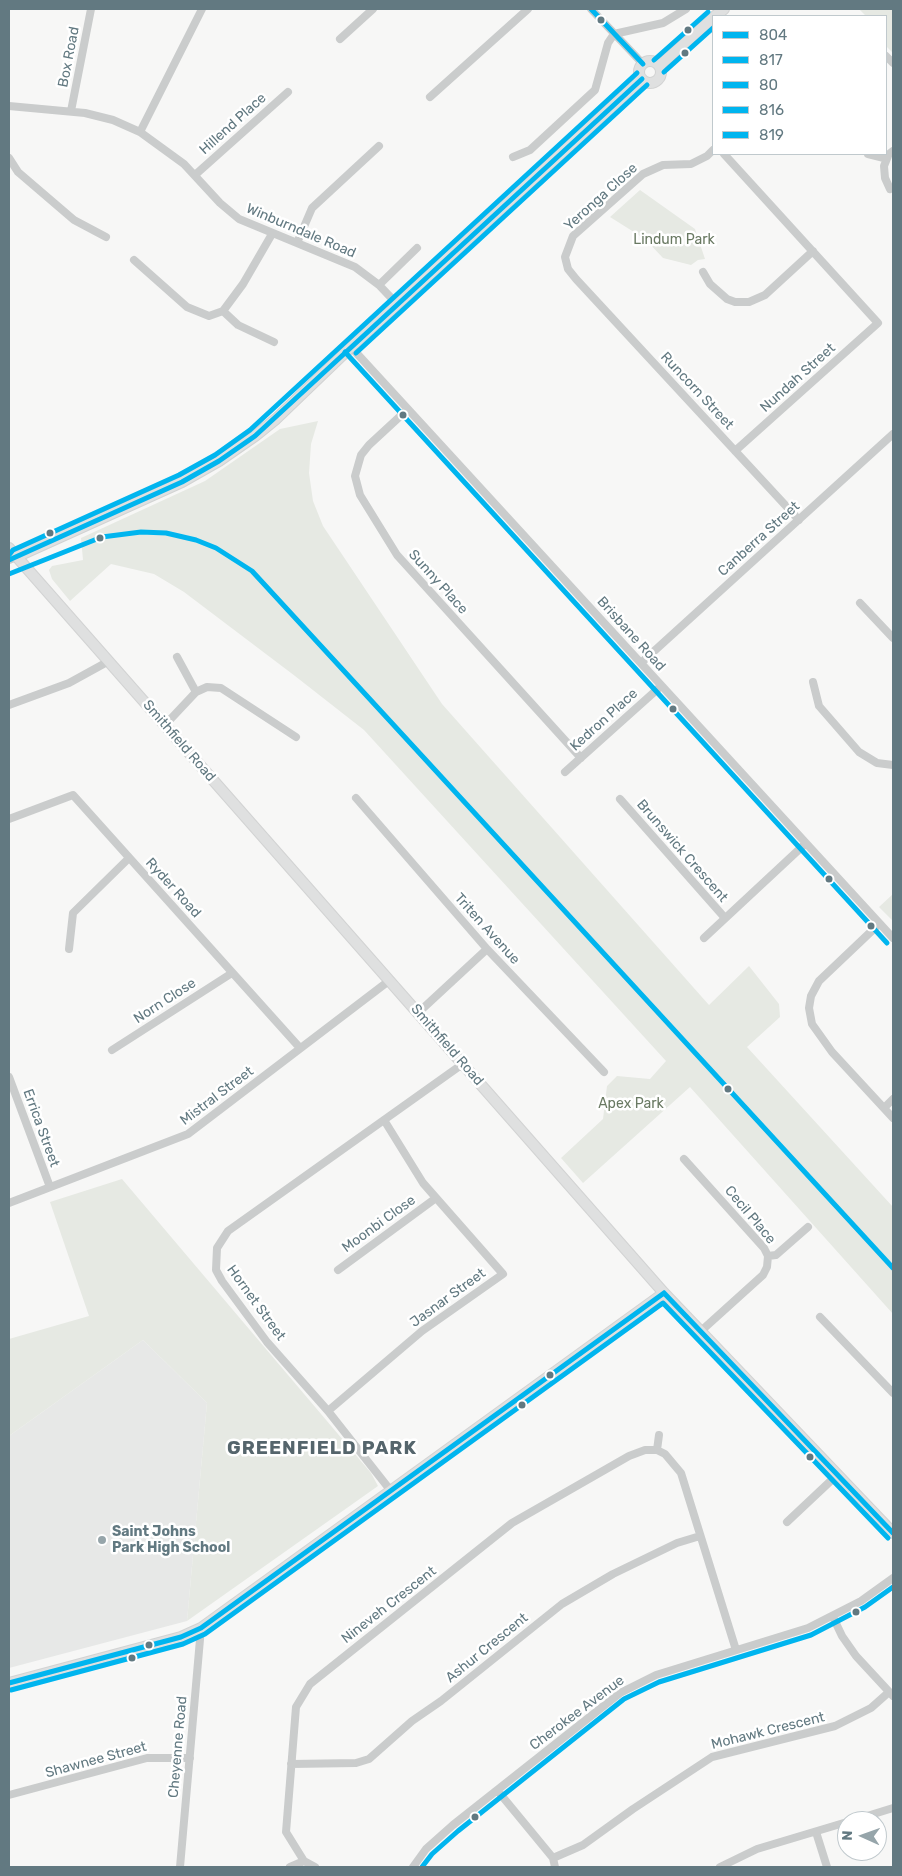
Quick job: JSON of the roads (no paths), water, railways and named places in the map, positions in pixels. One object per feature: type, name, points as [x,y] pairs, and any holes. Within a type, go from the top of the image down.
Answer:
[{"type":"main road","points":[[659,66],[712,19]]},
{"type":"main road","points":[[651,61],[659,66],[660,74],[656,80],[649,83],[642,79],[639,71],[643,64],[651,61]]},
{"type":"main road","points":[[12,559],[138,503],[219,461],[276,419],[397,304],[642,79]]},
{"type":"main road","name":"Smithfield Road","points":[[9,548],[12,559],[109,661],[664,1293],[893,1534]]},
{"type":"main road","points":[[9,1683],[180,1637],[201,1628],[664,1293]]},
{"type":"street","name":"Box Road","points":[[71,111],[91,9]]},
{"type":"street","points":[[140,132],[202,9]]},
{"type":"street","points":[[340,39],[373,9]]},
{"type":"street","points":[[430,97],[528,9]]},
{"type":"street","points":[[591,9],[643,64]]},
{"type":"street","points":[[513,157],[530,150],[595,90],[608,43],[614,34],[663,23],[686,9]]},
{"type":"street","name":"Hillend Place","points":[[195,175],[288,92]]},
{"type":"street","name":"Winburndale Road","points":[[9,108],[71,111],[97,115],[140,132],[172,154],[195,175],[220,203],[239,219],[272,234],[343,261],[379,285],[397,304]]},
{"type":"street","points":[[297,243],[312,208],[379,146]]},
{"type":"street","name":"Yeronga Close","points":[[576,279],[568,269],[565,257],[573,236],[643,174],[663,166],[691,164],[707,156],[712,151]]},
{"type":"street","points":[[871,155],[879,158],[891,154]]},
{"type":"street","points":[[890,189],[885,178],[884,166],[891,154]]},
{"type":"street","points":[[704,272],[710,284],[727,299],[735,302],[749,302],[765,295],[813,251],[725,155]]},
{"type":"street","points":[[9,158],[18,172],[74,220],[106,236]]},
{"type":"street","points":[[134,260],[187,307],[209,316],[223,311],[243,284],[272,234]]},
{"type":"street","points":[[379,285],[417,248]]},
{"type":"street","name":"Nundah Street","points":[[736,451],[878,323],[813,251]]},
{"type":"street","name":"Runcorn Street","points":[[576,279],[798,520]]},
{"type":"street","points":[[223,311],[238,325],[274,342]]},
{"type":"street","name":"Brisbane Road","points":[[351,347],[893,938]]},
{"type":"street","name":"Sunny Place","points":[[408,409],[369,445],[361,455],[355,476],[360,495],[397,555],[581,758]]},
{"type":"street","name":"Canberra Street","points":[[641,663],[893,434]]},
{"type":"street","points":[[860,603],[893,638]]},
{"type":"street","points":[[177,657],[196,692]]},
{"type":"street","points":[[9,705],[69,683],[109,661]]},
{"type":"street","points":[[813,682],[819,706],[859,752],[877,763],[893,765]]},
{"type":"street","name":"Kedron Place","points":[[565,772],[661,686]]},
{"type":"street","points":[[165,725],[196,692],[207,687],[221,688],[296,737]]},
{"type":"street","name":"Ryder Road","points":[[9,819],[73,796],[300,1048]]},
{"type":"street","name":"Triten Avenue","points":[[356,798],[487,949],[604,1072]]},
{"type":"street","name":"Brunswick Crescent","points":[[620,799],[725,918]]},
{"type":"street","name":"Brunswick Crescent","points":[[704,938],[805,844]]},
{"type":"street","points":[[69,949],[73,912],[129,858]]},
{"type":"street","points":[[879,924],[819,980],[811,996],[809,1008],[812,1024],[832,1052],[893,1118]]},
{"type":"street","points":[[419,1012],[487,949]]},
{"type":"street","name":"Norn Close","points":[[112,1050],[232,973]]},
{"type":"street","name":"Mistral Street","points":[[9,1203],[188,1134],[390,980]]},
{"type":"street","name":"Hornet Street","points":[[391,1491],[328,1411],[267,1342],[222,1282],[216,1270],[217,1248],[228,1231],[464,1063]]},
{"type":"street","name":"Errica Street","points":[[9,1077],[50,1187]]},
{"type":"street","points":[[884,1108],[893,1099]]},
{"type":"street","name":"Jasnar Street","points":[[328,1411],[422,1331],[503,1274],[422,1182],[384,1120]]},
{"type":"street","name":"Cecil Place","points":[[684,1159],[764,1248],[768,1256],[767,1267],[762,1274],[701,1331]]},
{"type":"street","name":"Moonbi Close","points":[[338,1270],[436,1198]]},
{"type":"street","points":[[768,1256],[776,1255],[808,1226]]},
{"type":"street","points":[[820,1317],[893,1393]]},
{"type":"street","points":[[659,1435],[657,1450],[665,1454],[681,1474],[736,1650]]},
{"type":"street","name":"Nineveh Crescent","points":[[315,1867],[304,1861],[286,1832],[296,1707],[310,1684],[512,1523],[629,1456],[641,1451],[657,1450]]},
{"type":"street","points":[[787,1522],[837,1475]]},
{"type":"street","name":"Ashur Crescent","points":[[291,1764],[356,1763],[369,1759],[412,1721],[441,1701],[562,1604],[613,1574],[677,1543],[700,1536]]},
{"type":"street","name":"Cherokee Avenue","points":[[413,1867],[439,1836],[620,1693],[656,1675],[791,1634],[833,1617],[867,1598],[893,1578]]},
{"type":"street","points":[[833,1617],[842,1636],[856,1656],[891,1694]]},
{"type":"street","name":"Cheyenne Road","points":[[180,1867],[201,1628]]},
{"type":"street","name":"Mohawk Crescent","points":[[553,1858],[583,1846],[633,1809],[712,1757],[835,1726],[871,1708],[891,1694]]},
{"type":"street","name":"Shawnee Street","points":[[9,1795],[147,1758],[190,1758]]},
{"type":"street","points":[[497,1790],[553,1858],[555,1867]]},
{"type":"street","points":[[720,1867],[757,1850],[837,1825]]},
{"type":"street","points":[[816,1832],[827,1867]]},
{"type":"street","points":[[290,1867],[304,1861]]},
{"type":"place","name":"Saint Johns Park High School","points":[[102,1540]]},
{"type":"district","name":"GREENFIELD PARK","points":[[322,1449]]},
{"type":"park label","name":"Lindum Park","points":[[674,240]]},
{"type":"park label","name":"Apex Park","points":[[631,1104]]}]
